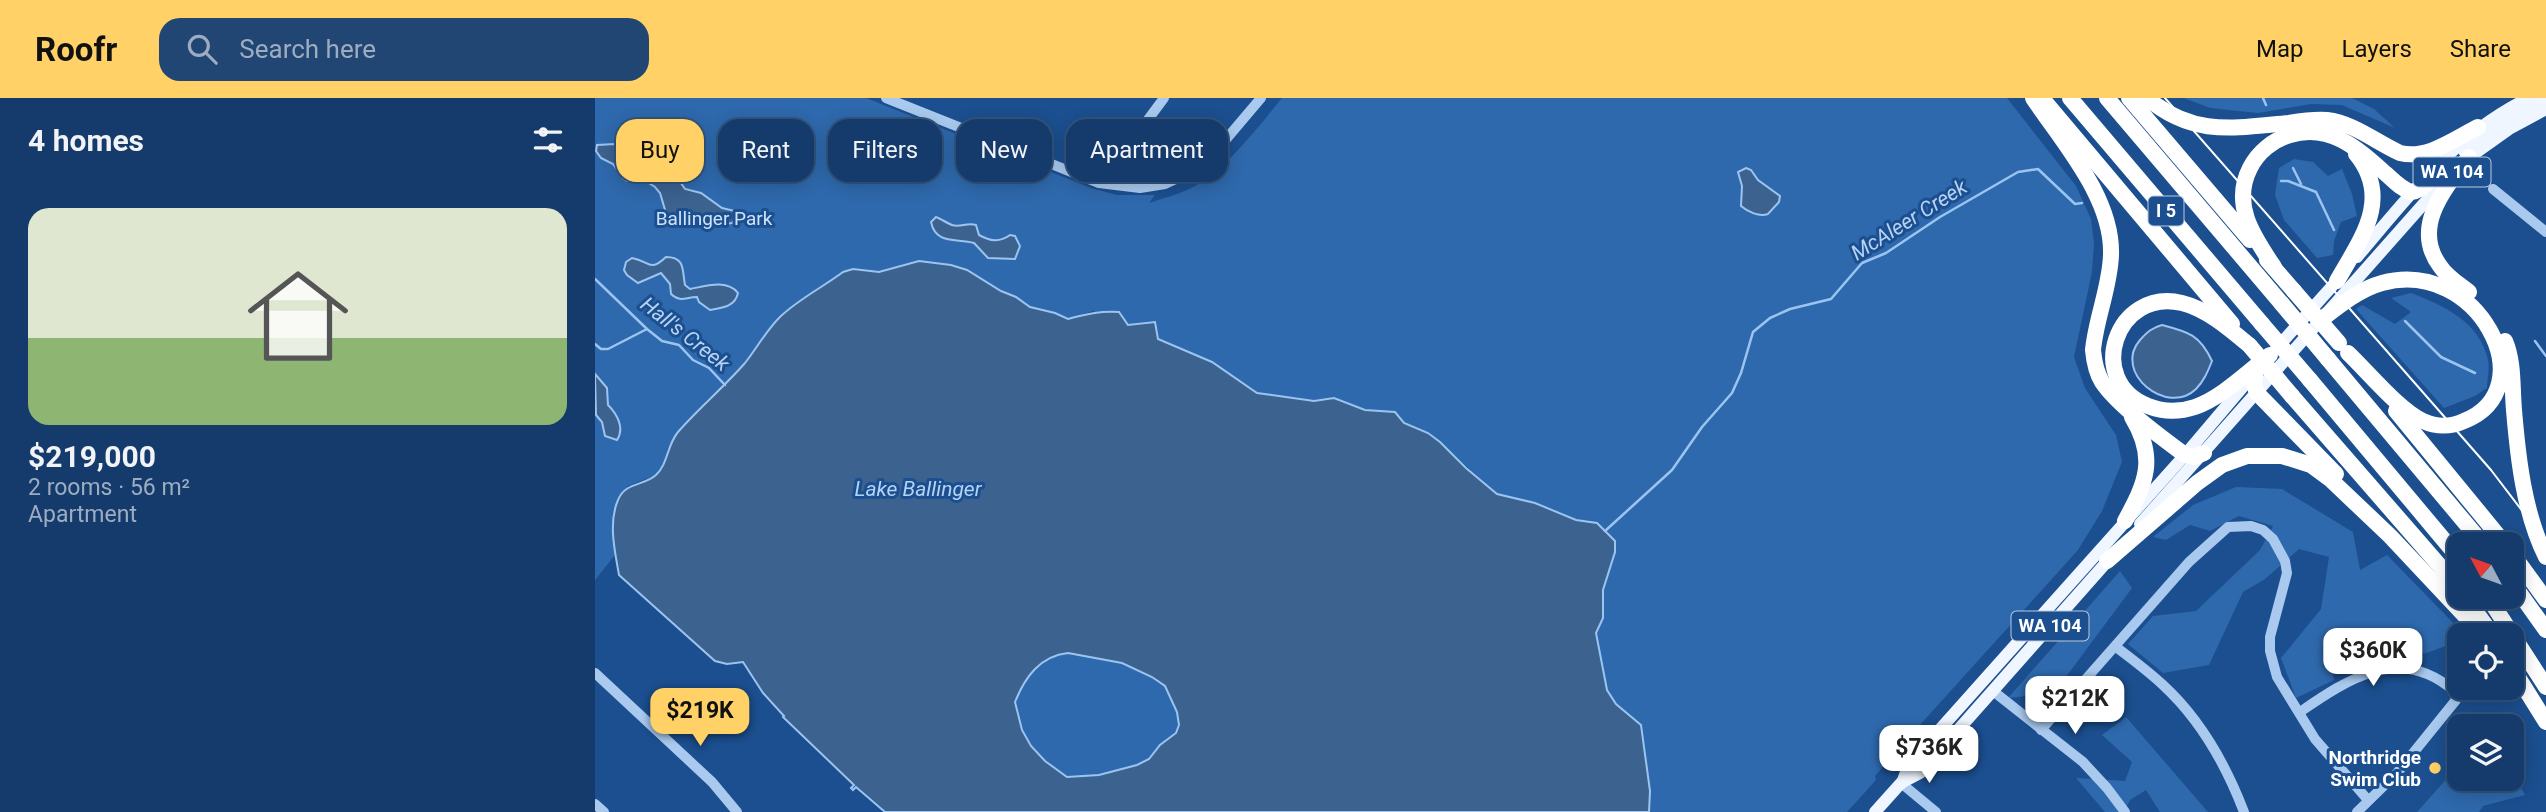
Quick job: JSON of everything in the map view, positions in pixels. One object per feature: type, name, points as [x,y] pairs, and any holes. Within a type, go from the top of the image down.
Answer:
[{"type":"highway","points":[[2020,98],[2092,187]]},
{"type":"highway","points":[[2033,98],[2092,187],[2106,216],[2111,254],[2109,277],[2096,326],[2094,357],[2101,379],[2120,401],[2143,438],[2148,462],[2139,492],[2125,522]]},
{"type":"highway","points":[[2042,98],[2250,346],[2447,574]]},
{"type":"highway","name":"I 5","points":[[2070,98],[2447,544]]},
{"type":"highway","name":"I 5","points":[[2107,98],[2473,532]]},
{"type":"highway","points":[[2129,98],[2344,348],[2495,532]]},
{"type":"highway","points":[[2147,98],[2173,117],[2207,127],[2228,128],[2316,120],[2340,123],[2409,155],[2419,155],[2432,150],[2478,127]]},
{"type":"highway","points":[[2274,267],[2246,221],[2242,204],[2246,176],[2257,157],[2274,141],[2299,132],[2325,133],[2350,143],[2411,192],[2417,192],[2431,178],[2437,177]]},
{"type":"highway","points":[[2325,133],[2348,146],[2361,160],[2373,192],[2367,226],[2337,281]]},
{"type":"highway","points":[[2469,157],[2435,204],[2429,225],[2430,243],[2438,265],[2480,304],[2507,344],[2519,454],[2528,503],[2546,557]]},
{"type":"highway","points":[[2322,319],[2357,295],[2383,283],[2415,280],[2438,285],[2465,300],[2484,320],[2498,351],[2499,378],[2494,395],[2477,415],[2455,424],[2432,424],[2409,413],[2344,348]]},
{"type":"highway","points":[[2250,346],[2201,310],[2184,303],[2162,301],[2141,307],[2124,322],[2114,343],[2113,365],[2121,385],[2137,400],[2155,409],[2180,411],[2203,404],[2270,355]]},
{"type":"highway","points":[[2256,370],[2254,384],[2257,393],[2387,526],[2390,536]]},
{"type":"highway","points":[[2120,401],[2185,455],[2194,457],[2203,453]]},
{"type":"highway","points":[[2107,561],[2210,472],[2234,460],[2260,454],[2281,456],[2311,465],[2330,479],[2390,536],[2472,623]]},
{"type":"highway","points":[[2524,570],[2546,600]]},
{"type":"highway","points":[[2524,599],[2546,630]]},
{"type":"highway","points":[[2496,609],[2546,687]]},
{"type":"highway","points":[[2524,687],[2546,722]]},
{"type":"main road","name":"WA 104","points":[[1875,812],[1901,783],[1909,764],[2185,455],[2411,192],[2478,127],[2526,99]]},
{"type":"main road","points":[[2393,236],[2406,215],[2437,177],[2485,134],[2546,99]]},
{"type":"main road","name":"WA 104","points":[[1901,783],[1920,773],[2440,183],[2469,157],[2546,109]]},
{"type":"main road","points":[[2523,121],[2546,117]]},
{"type":"main road","points":[[1958,709],[1982,691],[1993,691],[1991,684],[1995,666]]},
{"type":"street","points":[[886,98],[1099,183],[1140,188],[1165,184],[1195,170],[1211,157],[1261,98]]},
{"type":"street","points":[[1148,119],[1164,98]]},
{"type":"street","points":[[2493,190],[2546,232]]},
{"type":"street","points":[[2041,730],[2189,562],[2228,527],[2251,526],[2263,530],[2280,550],[2287,573],[2271,626],[2270,651],[2277,677],[2315,739],[2368,800]]},
{"type":"street","points":[[2116,647],[2163,685],[2189,712],[2213,746],[2244,812]]},
{"type":"street","points":[[2300,712],[2341,684],[2364,674],[2386,669],[2409,669],[2433,677],[2454,691],[2456,700],[2397,773],[2357,812]]},
{"type":"street","points":[[595,673],[712,782],[737,812]]},
{"type":"street","points":[[1993,691],[2083,762],[2125,812]]},
{"type":"street","points":[[1901,783],[1936,812]]},
{"type":"street","points":[[595,804],[604,812]]},
{"type":"green space","name":"Ballinger Park","points":[[595,98],[866,98],[918,119],[828,119],[828,182],[942,182],[942,128],[956,134],[956,182],[1052,182],[1052,172],[1066,178],[1066,182],[1076,182],[1117,195],[1155,195],[1149,203],[1201,182],[1228,182],[1228,159],[1282,98],[2007,98],[2076,186],[2091,219],[2094,243],[2092,272],[2074,357],[2085,388],[2116,435],[2122,462],[2102,511],[2078,550],[1900,747],[1875,776],[1876,780],[1847,812],[1649,812],[1650,791],[1641,726],[1616,705],[1607,690],[1599,653],[1596,633],[1603,618],[1603,590],[1615,552],[1597,523],[1576,520],[1497,494],[1452,453],[1375,411],[1334,398],[1314,401],[1257,393],[1160,343],[1155,322],[1128,325],[1093,311],[1068,319],[1030,307],[967,270],[919,261],[879,272],[853,269],[843,272],[782,315],[747,360],[725,385],[707,400],[668,448],[664,463],[656,475],[628,486],[614,515],[615,555],[595,580]]},
{"type":"green space","points":[[2184,98],[2352,98],[2374,109],[2395,128],[2342,105],[2311,104],[2258,113],[2210,108]]},
{"type":"green space","points":[[2294,159],[2313,162],[2328,176],[2342,169],[2357,216],[2341,222],[2334,241],[2333,255],[2317,258],[2284,220],[2275,195],[2279,168]]},
{"type":"green space","points":[[2411,293],[2447,309],[2469,325],[2477,335],[2488,360],[2487,388],[2475,396],[2444,408],[2356,309],[2362,305],[2395,324],[2411,312],[2391,298]]},
{"type":"green space","points":[[2236,487],[2282,489],[2353,532],[2360,570],[2387,555],[2453,623],[2447,623],[2447,645],[2424,654],[2404,634],[2355,632],[2328,650],[2334,680],[2296,698],[2281,658],[2321,609],[2329,557],[2299,549],[2265,579],[2243,592],[2209,665],[2163,673],[2128,644],[2153,616],[2196,611],[2260,550],[2273,526],[2239,516],[2210,531],[2190,525],[2166,540],[2153,537],[2193,505]]},
{"type":"green space","points":[[2120,571],[2132,588],[2054,693],[2008,698]]},
{"type":"green space","points":[[1068,653],[1122,663],[1165,686],[1177,712],[1179,725],[1176,733],[1160,745],[1149,759],[1099,775],[1067,777],[1045,761],[1031,746],[1022,730],[1015,702],[1035,669],[1049,658]]},
{"type":"green space","points":[[2126,717],[2208,812],[2160,812],[2146,790],[2130,800],[2124,812],[2105,812],[2076,778],[2125,781],[2132,762],[2102,735]]},
{"type":"green space","points":[[2447,778],[2447,791],[2523,791],[2525,795],[2483,806],[2479,812],[2417,812]]},
{"type":"water","points":[[616,144],[616,168],[601,158],[596,151],[597,145]]},
{"type":"water","points":[[1746,168],[1780,196],[1779,202],[1768,214],[1754,213],[1741,206],[1742,186],[1738,172]]},
{"type":"water","points":[[647,182],[680,182],[685,189],[701,193],[722,208],[735,211],[737,218],[732,223],[725,224],[715,219],[682,214],[671,217],[666,213],[660,193]]},
{"type":"water","points":[[936,217],[955,226],[976,225],[979,235],[991,240],[1015,236],[1020,246],[1015,259],[988,258],[974,243],[942,237],[937,234],[931,222]]},
{"type":"water","points":[[666,257],[680,262],[685,285],[690,289],[709,285],[728,286],[738,293],[736,298],[727,306],[710,310],[699,302],[697,297],[674,297],[670,284],[661,273],[638,283],[624,270],[626,262],[632,258],[653,265]]},
{"type":"water","name":"Lake Ballinger","points":[[919,261],[951,265],[967,270],[1030,307],[1068,319],[1093,313],[1119,312],[1128,325],[1155,322],[1158,339],[1212,362],[1257,393],[1314,401],[1334,398],[1365,410],[1395,412],[1404,423],[1428,433],[1440,442],[1497,494],[1535,503],[1576,520],[1597,523],[1615,541],[1615,552],[1603,590],[1603,618],[1596,633],[1607,690],[1616,704],[1641,725],[1650,791],[1649,812],[885,812],[856,787],[853,790],[851,788],[854,785],[783,717],[743,662],[727,664],[715,661],[619,575],[613,518],[621,494],[660,471],[678,432],[745,363],[781,316],[843,272],[853,269],[879,272]],"holes":[[[1068,653],[1122,663],[1165,686],[1177,712],[1179,725],[1176,733],[1160,745],[1149,759],[1137,765],[1099,775],[1067,777],[1045,761],[1031,746],[1022,730],[1015,702],[1019,693],[1035,669],[1049,658],[1058,655]]]},
{"type":"water","points":[[2162,325],[2193,336],[2203,345],[2212,361],[2199,386],[2184,396],[2171,398],[2158,394],[2138,377],[2133,365],[2133,352],[2140,340],[2150,330]]},
{"type":"water","points":[[595,374],[607,388],[608,405],[619,421],[617,440],[605,436],[602,422],[596,415]]},
{"type":"waterway","points":[[2263,98],[2266,105]]},
{"type":"waterway","points":[[2293,168],[2301,184]]},
{"type":"waterway","name":"McAleer Creek","points":[[1605,531],[1672,470],[1702,427],[1732,393],[1753,332],[1770,318],[1790,309],[1831,299],[1862,263],[1886,253],[1940,217],[2018,172],[2038,169],[2075,204],[2082,203]]},
{"type":"waterway","name":"McAleer Creek","points":[[2281,181],[2316,192],[2334,230]]},
{"type":"waterway","name":"Hall's Creek","points":[[595,279],[647,329],[662,341],[679,345],[693,360],[709,368],[725,385]]},
{"type":"waterway","name":"McAleer Creek","points":[[2405,321],[2441,357],[2475,373]]},
{"type":"waterway","points":[[595,344],[601,349],[608,349],[647,329]]},
{"type":"waterway","name":"McAleer Creek","points":[[2535,341],[2546,356]]},
{"type":"tram line","points":[[2165,98],[2491,470],[2546,542]]},
{"type":"place","name":"Northridge Swim Club","points":[[2435,768]]}]
